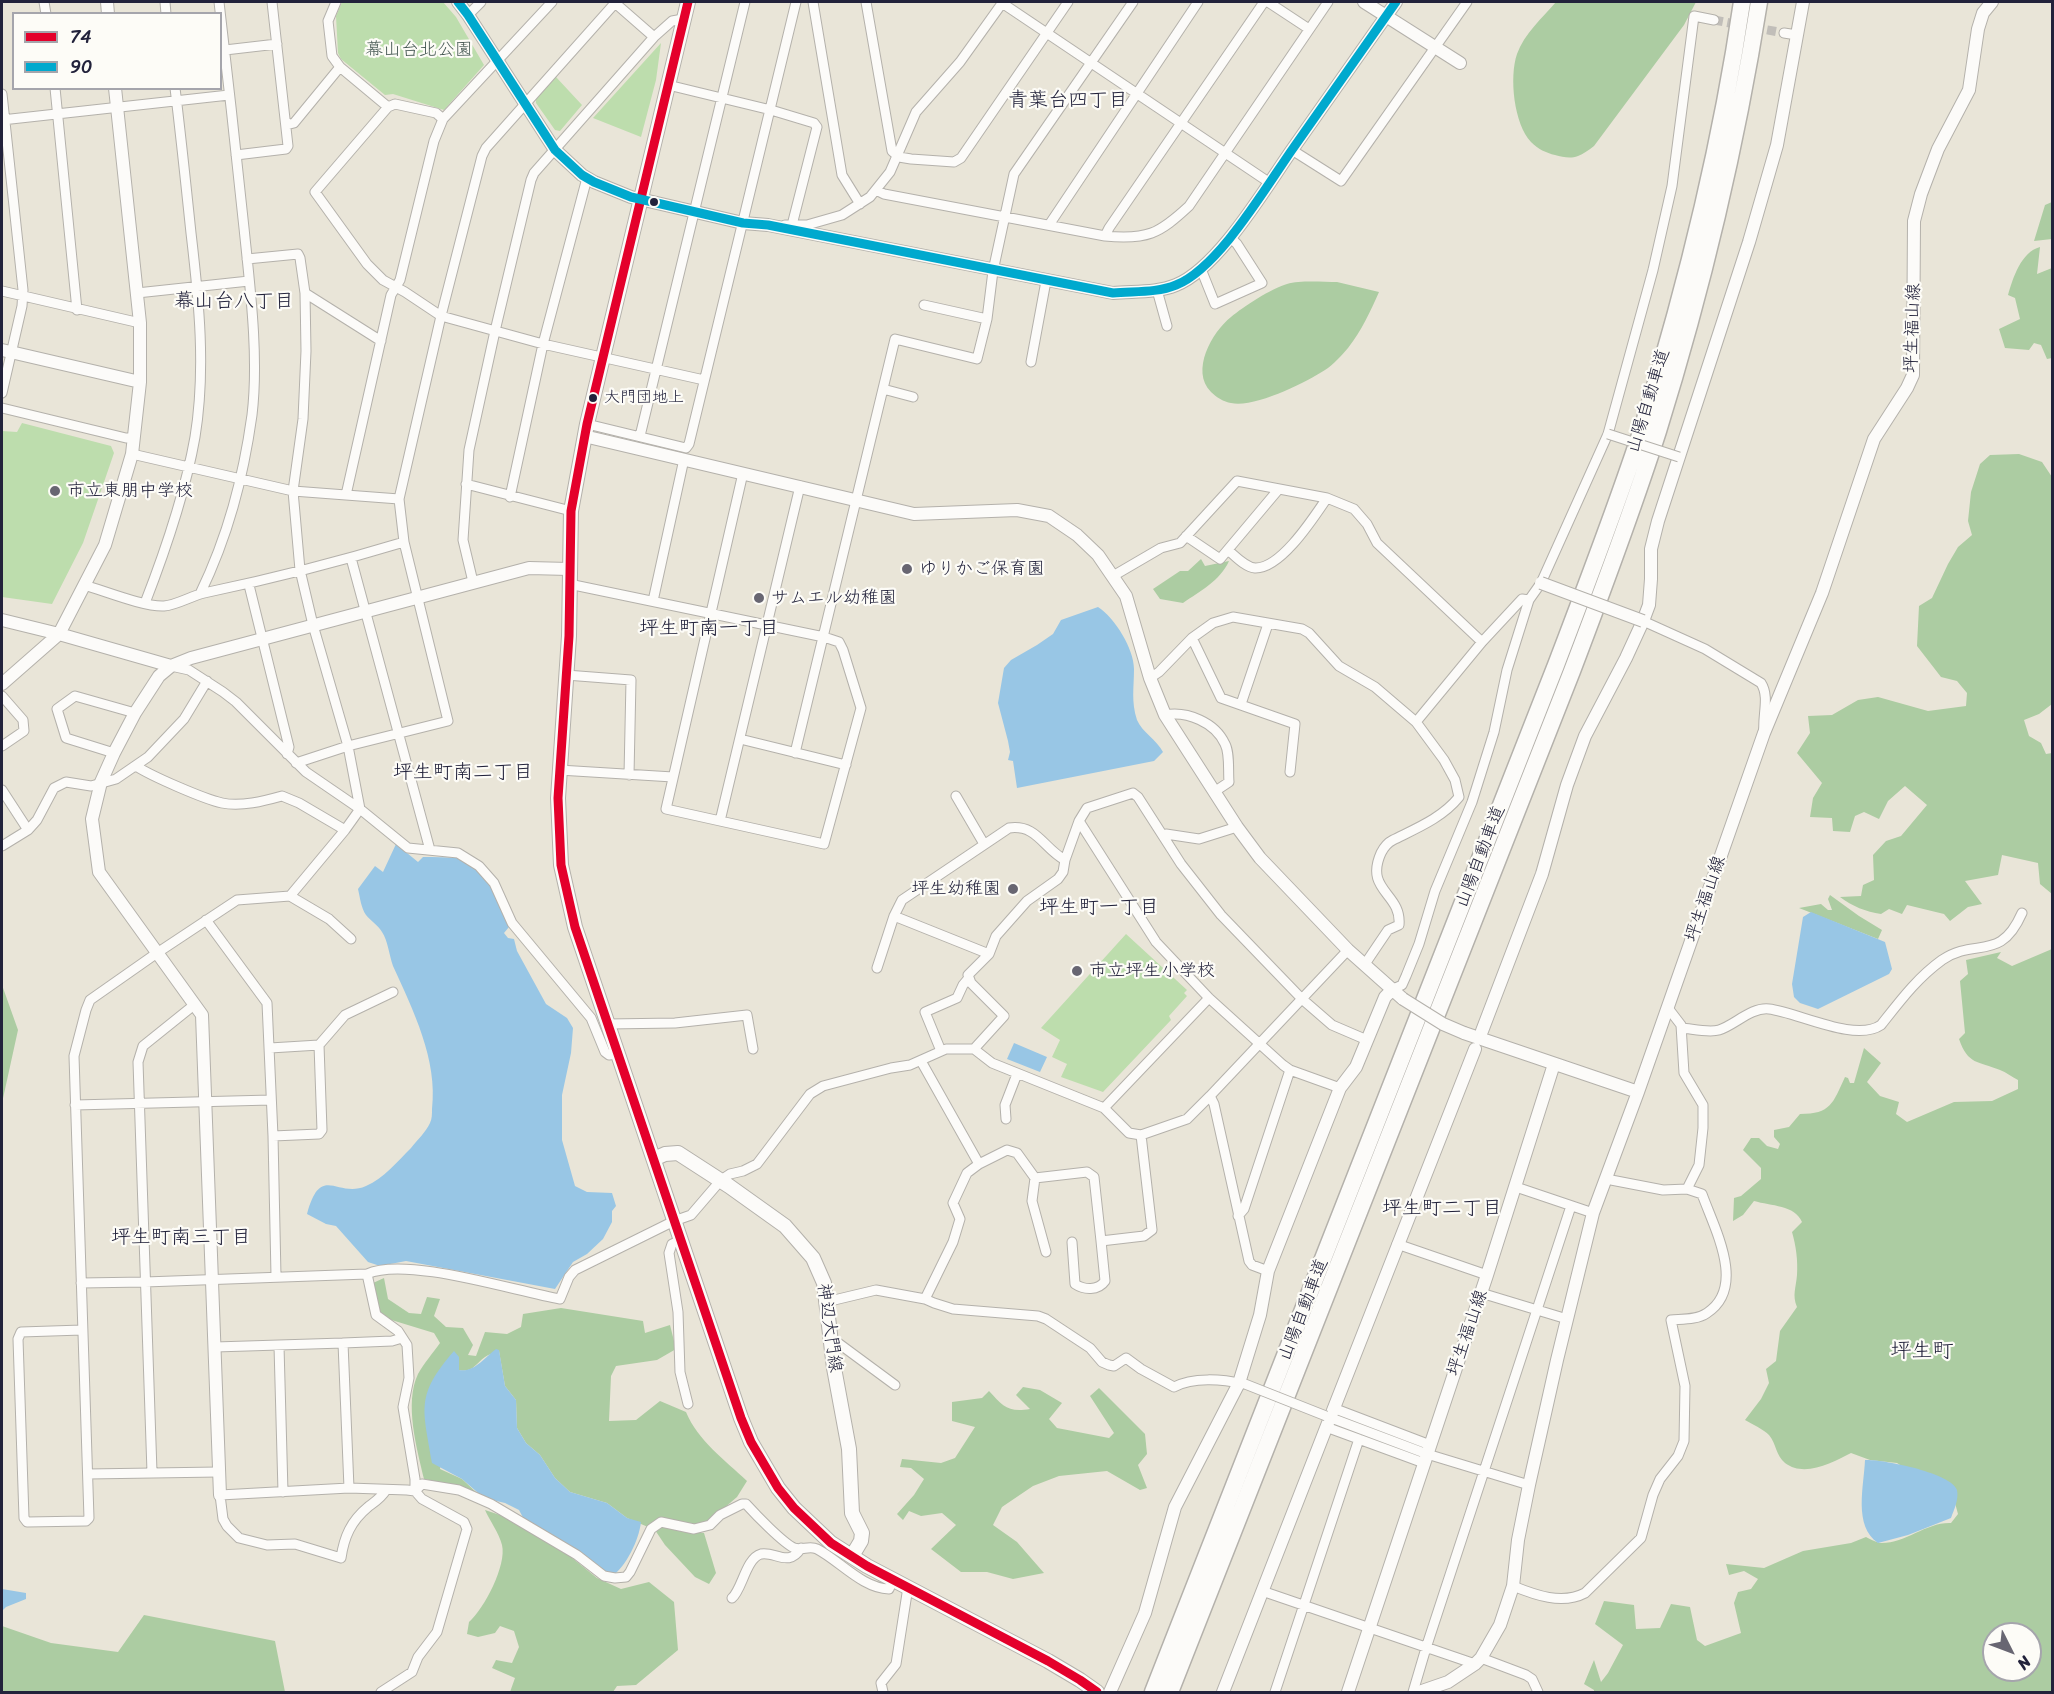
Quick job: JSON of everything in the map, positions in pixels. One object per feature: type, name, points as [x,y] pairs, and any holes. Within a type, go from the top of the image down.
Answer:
[{"type":"highway","name":"山陽自動車道","points":[[1154,1692],[1552,676],[1617,501],[1642,427],[1690,261],[1718,137],[1742,2]]},
{"type":"highway","name":"山陽自動車道","points":[[1170,1692],[1567,682],[1632,507],[1684,343],[1706,264],[1741,107],[1759,2]]},
{"type":"main road","points":[[688,2],[602,356],[585,430],[571,511],[569,636],[558,798],[561,865],[575,927],[741,1418],[766,1471],[789,1501],[831,1543],[893,1580],[1048,1661],[1097,1692]]},
{"type":"main road","name":"神辺大門線","points":[[654,1159],[665,1154],[678,1153],[721,1180],[785,1226],[813,1258],[822,1276],[849,1449],[852,1513],[862,1533],[861,1541],[852,1556]]},
{"type":"street","points":[[236,155],[286,149],[288,146],[272,2]]},
{"type":"street","points":[[336,2],[328,21],[332,56],[340,67],[388,107]]},
{"type":"street","points":[[458,2],[555,150],[587,178],[641,200],[743,223],[807,225],[842,215],[860,204],[876,190],[890,172],[899,157],[916,112],[960,62],[1003,2],[1181,125],[1270,183]]},
{"type":"street","points":[[468,15],[481,2]]},
{"type":"street","points":[[346,495],[391,295],[400,280],[434,141],[443,119],[552,2]]},
{"type":"street","points":[[296,763],[348,746],[448,721],[404,542],[399,500],[441,316],[482,156],[486,148],[615,2],[654,37]]},
{"type":"street","points":[[640,436],[745,2]]},
{"type":"street","points":[[585,430],[640,436],[686,448],[689,444],[796,2]]},
{"type":"street","points":[[813,2],[843,175],[860,204]]},
{"type":"street","points":[[866,2],[892,151],[899,157],[954,162],[962,158],[1068,2]]},
{"type":"street","points":[[795,753],[895,339],[977,359],[987,319],[993,271],[1014,174],[1133,2]]},
{"type":"street","points":[[1049,225],[1198,2]]},
{"type":"street","points":[[1105,236],[1108,228],[1264,2]]},
{"type":"street","points":[[1268,2],[1309,29]]},
{"type":"street","points":[[876,190],[884,194],[1105,236],[1125,238],[1147,235],[1164,228],[1189,206],[1291,53],[1328,2]]},
{"type":"street","points":[[1364,2],[1460,63]]},
{"type":"street","points":[[768,225],[1113,293],[1157,290],[1177,285],[1201,269],[1230,237],[1396,2]]},
{"type":"street","points":[[1292,150],[1341,181],[1437,48],[1467,2]]},
{"type":"street","points":[[1482,1031],[1542,874],[1567,785],[1585,736],[1626,658],[1649,605],[1651,549],[1658,521],[1742,264],[1777,145],[1803,2]]},
{"type":"street","name":"坪生福山線","points":[[1478,1661],[1500,1625],[1513,1586],[1518,1540],[1529,1485],[1593,1213],[1668,1008],[1764,733],[1822,593],[1874,439],[1911,381],[1914,353],[1914,221],[1921,194],[1938,149],[1969,90],[1978,29],[1983,13],[1992,2]]},
{"type":"street","points":[[1110,1692],[1145,1613],[1175,1507],[1242,1384],[1260,1315],[1268,1271],[1340,1088],[1356,1067],[1385,997],[1393,989],[1402,985],[1419,944],[1435,891],[1472,802],[1494,732],[1507,669],[1529,600],[1541,583],[1608,434],[1653,270],[1672,186],[1694,16],[1714,20]]},
{"type":"street","points":[[473,582],[463,540],[469,450],[531,180],[534,173],[654,37],[672,21],[683,19]]},
{"type":"street","points":[[200,594],[217,559],[228,527],[240,479],[252,413],[254,358],[249,281],[222,26]]},
{"type":"street","points":[[1784,33],[1797,35]]},
{"type":"street","points":[[225,50],[277,44]]},
{"type":"street","points":[[286,125],[294,123],[340,67]]},
{"type":"street","points":[[668,85],[814,123],[817,127],[792,225]]},
{"type":"street","points":[[55,90],[77,310]]},
{"type":"street","points":[[2,684],[59,634],[105,545],[132,454],[140,382],[140,323],[115,90]]},
{"type":"street","points":[[145,603],[183,493],[199,399],[201,344],[197,288],[175,90]]},
{"type":"street","points":[[2,94],[23,297],[6,351],[2,393]]},
{"type":"street","points":[[3,120],[229,95]]},
{"type":"street","points":[[443,119],[436,113],[395,104],[388,107],[315,192],[367,264],[383,280],[441,316],[543,344],[704,380]]},
{"type":"street","points":[[510,496],[543,344],[587,178]]},
{"type":"street","points":[[1201,269],[1215,304],[1262,283],[1230,237]]},
{"type":"street","points":[[247,259],[298,254],[300,258],[306,351],[303,419],[292,490],[300,570],[313,625],[348,746],[360,809],[290,896]]},
{"type":"street","points":[[138,293],[249,281]]},
{"type":"street","points":[[1031,362],[1046,281]]},
{"type":"street","points":[[1157,290],[1167,326]]},
{"type":"street","points":[[2,291],[140,323]]},
{"type":"street","points":[[304,293],[381,341]]},
{"type":"street","points":[[924,305],[987,319]]},
{"type":"street","points":[[6,351],[140,382]]},
{"type":"street","points":[[884,389],[913,396]]},
{"type":"street","points":[[2,408],[134,438]]},
{"type":"street","points":[[585,430],[684,459],[914,514],[1017,510],[1049,516],[1077,535],[1098,555],[1126,596],[1150,678],[1165,715],[1237,827],[1260,858],[1348,950],[1403,999],[1443,1024],[1638,1092]]},
{"type":"street","points":[[1608,434],[1679,457]]},
{"type":"street","points":[[132,454],[292,490],[399,500]]},
{"type":"street","points":[[653,601],[684,459]]},
{"type":"street","points":[[569,584],[711,613],[824,637],[839,642],[861,708],[824,844],[666,809],[673,777],[711,613],[743,473]]},
{"type":"street","points":[[1113,576],[1161,548],[1180,543],[1237,481],[1327,498],[1354,509],[1367,524],[1377,543],[1482,642]]},
{"type":"street","points":[[465,484],[571,511]]},
{"type":"street","points":[[720,821],[800,486]]},
{"type":"street","points":[[1186,536],[1220,560],[1278,490]]},
{"type":"street","points":[[1228,550],[1254,568],[1268,565],[1277,560],[1305,530],[1327,498]]},
{"type":"street","points":[[84,585],[145,603],[165,606],[200,594],[249,585],[404,542]]},
{"type":"street","points":[[351,558],[430,850]]},
{"type":"street","points":[[386,1490],[381,1499],[353,1521],[343,1544],[341,1558],[295,1544],[267,1545],[239,1538],[226,1526],[220,1495],[202,1015],[99,872],[92,819],[100,782],[114,753],[135,713],[159,676],[171,666],[191,658],[365,610],[529,568],[569,569]]},
{"type":"street","points":[[1541,583],[1643,621],[1705,650],[1761,683],[1766,691],[1762,720],[1764,733]]},
{"type":"street","points":[[249,585],[289,747],[287,754]]},
{"type":"street","points":[[1416,722],[1482,642],[1522,599],[1529,600]]},
{"type":"street","points":[[1150,678],[1159,672],[1192,638],[1213,623],[1233,617],[1302,629],[1309,633],[1332,660],[1375,687],[1416,722],[1444,760],[1455,780],[1459,797],[1452,807],[1435,819],[1388,842],[1376,867],[1377,879],[1399,912],[1399,925],[1388,930],[1365,964]]},
{"type":"street","points":[[2,620],[189,670],[236,702],[296,763],[360,809],[408,848],[458,853],[479,866],[494,883],[512,923],[591,1018],[605,1052],[609,1055],[618,1054]]},
{"type":"street","points":[[1241,704],[1268,624]]},
{"type":"street","points":[[1192,638],[1221,698],[1295,724],[1290,772]]},
{"type":"street","points":[[566,675],[631,680],[629,775]]},
{"type":"street","points":[[2,846],[28,830],[37,820],[54,788],[66,782],[91,786],[116,778],[136,766],[164,742],[184,719],[207,681]]},
{"type":"street","points":[[2,696],[23,720],[24,731],[2,746]]},
{"type":"street","points":[[114,753],[66,738],[57,709],[75,696],[135,713]]},
{"type":"street","points":[[1165,715],[1173,713],[1207,722],[1226,744],[1229,782],[1214,792]]},
{"type":"street","points":[[740,739],[846,765]]},
{"type":"street","points":[[136,766],[223,803],[262,802],[282,796],[299,803],[345,830]]},
{"type":"street","points":[[559,770],[673,777]]},
{"type":"street","points":[[2,790],[28,830]]},
{"type":"street","points":[[941,1051],[925,1012],[957,998],[968,975],[989,954],[996,936],[1027,901],[1058,879],[1063,872],[1079,821],[1087,808],[1133,793],[1164,836],[1180,864],[1221,915],[1302,999],[1332,1025],[1366,1040]]},
{"type":"street","points":[[956,796],[984,844]]},
{"type":"street","points":[[1459,797],[1472,802]]},
{"type":"street","points":[[1079,821],[1156,942],[1209,998],[1290,1070],[1340,1088]]},
{"type":"street","points":[[877,968],[894,916],[902,900],[1009,828],[1021,826],[1031,830],[1055,854],[1065,860]]},
{"type":"street","points":[[1164,836],[1166,834],[1199,839],[1237,827]]},
{"type":"street","points":[[82,1330],[21,1332],[18,1339],[24,1518],[27,1522],[86,1521],[89,1518],[74,1056],[90,1000],[157,952],[237,900],[290,896],[329,919],[351,939]]},
{"type":"street","points":[[1668,1008],[1682,1028],[1717,1031],[1749,1014],[1767,1009],[1819,1024],[1865,1030],[1874,1029],[1881,1025],[1916,981],[1956,952],[1994,947],[2015,929],[2022,913]]},
{"type":"street","points":[[894,916],[989,954]]},
{"type":"street","points":[[206,920],[267,1003],[276,1276]]},
{"type":"street","points":[[81,1283],[367,1274],[386,1269],[443,1274],[560,1299],[569,1277],[575,1270],[690,1215],[721,1180],[730,1174],[757,1164],[804,1101],[823,1086],[910,1065],[946,1048],[974,1049],[992,1063],[1104,1108],[1129,1133],[1141,1135],[1187,1119],[1348,950]]},
{"type":"street","points":[[968,979],[1004,1016],[974,1049]]},
{"type":"street","points":[[273,1136],[319,1134],[322,1130],[319,1045],[345,1015],[393,992]]},
{"type":"street","points":[[1104,1108],[1209,998]]},
{"type":"street","points":[[152,1472],[138,1062],[143,1046],[194,1005]]},
{"type":"street","points":[[608,1024],[675,1023],[747,1015],[753,1049]]},
{"type":"street","points":[[1681,1025],[1684,1073],[1703,1105],[1699,1165],[1687,1189]]},
{"type":"street","points":[[270,1048],[319,1045]]},
{"type":"street","points":[[1223,1692],[1475,1049]]},
{"type":"street","points":[[921,1061],[978,1164]]},
{"type":"street","name":"坪生福山線","points":[[1348,1692],[1516,1187],[1554,1064]]},
{"type":"street","points":[[1238,1216],[1244,1209],[1290,1070]]},
{"type":"street","points":[[1006,1119],[1005,1105],[1017,1074]]},
{"type":"street","points":[[1210,1096],[1214,1104],[1249,1261],[1252,1265],[1268,1271]]},
{"type":"street","points":[[75,1105],[271,1100]]},
{"type":"street","points":[[1101,1241],[1144,1236],[1152,1230],[1141,1135]]},
{"type":"street","points":[[926,1299],[953,1242],[960,1220],[953,1203],[967,1173],[978,1164],[1007,1150],[1017,1153],[1035,1178],[1032,1201],[1046,1252]]},
{"type":"street","points":[[1035,1178],[1087,1172],[1094,1177],[1105,1281],[1102,1285],[1082,1288],[1075,1284],[1071,1242]]},
{"type":"street","points":[[1513,1586],[1548,1598],[1578,1597],[1586,1593],[1641,1538],[1656,1487],[1678,1455],[1684,1440],[1685,1386],[1671,1320],[1706,1314],[1716,1305],[1728,1280],[1720,1243],[1702,1194],[1687,1189],[1664,1190],[1606,1179]]},
{"type":"street","points":[[1516,1187],[1593,1213]]},
{"type":"street","points":[[1413,1692],[1571,1206]]},
{"type":"street","points":[[681,1240],[672,1244],[669,1253],[678,1312],[681,1372],[688,1404]]},
{"type":"street","points":[[1397,1244],[1487,1275]]},
{"type":"street","points":[[367,1274],[376,1315],[398,1331],[407,1345],[409,1378],[404,1407],[415,1491],[422,1499],[465,1522],[467,1529],[437,1632],[418,1657],[412,1672],[381,1692]]},
{"type":"street","points":[[825,1302],[876,1290],[926,1299],[934,1304],[953,1309],[1038,1316],[1090,1348],[1102,1362],[1109,1365],[1114,1366],[1126,1358],[1141,1369],[1174,1386],[1212,1380],[1242,1384],[1427,1454],[1529,1485]]},
{"type":"street","points":[[1481,1293],[1568,1319]]},
{"type":"street","points":[[830,1337],[895,1385]]},
{"type":"street","points":[[215,1347],[392,1341],[402,1338]]},
{"type":"street","points":[[343,1343],[349,1488]]},
{"type":"street","points":[[279,1346],[283,1492]]},
{"type":"street","points":[[1329,1418],[1359,1439],[1427,1454]]},
{"type":"street","points":[[1275,1692],[1359,1439]]},
{"type":"street","points":[[88,1474],[219,1472]]},
{"type":"street","points":[[220,1495],[349,1488],[415,1491],[422,1484],[443,1486],[459,1490],[491,1504],[576,1555],[604,1576],[615,1578],[626,1577],[651,1529],[661,1522],[694,1529],[710,1525],[720,1515],[746,1504],[794,1548],[815,1548],[880,1589],[889,1589],[893,1580]]},
{"type":"street","points":[[732,1598],[736,1595],[747,1569],[759,1556],[763,1554],[779,1558],[790,1557],[801,1548]]},
{"type":"street","points":[[883,1692],[881,1683],[896,1664],[908,1587]]},
{"type":"street","points":[[1262,1591],[1426,1647],[1526,1675],[1532,1679],[1538,1692]]},
{"type":"street","points":[[1419,1692],[1448,1682],[1478,1661]]},
{"type":"green space","name":"幕山台北公園","points":[[342,2],[443,2],[456,17],[484,65],[444,110],[393,94],[385,95],[341,59],[338,53],[336,16]]},
{"type":"green space","points":[[1556,2],[1696,2],[1684,25],[1594,146],[1572,157],[1548,153],[1531,142],[1525,134],[1517,112],[1513,87],[1513,75],[1520,47]]},
{"type":"green space","points":[[661,43],[656,80],[641,137],[593,118]]},
{"type":"green space","points":[[556,77],[582,105],[560,131],[555,130],[536,103],[536,99]]},
{"type":"green space","points":[[2052,202],[2052,239],[2034,241],[2045,205]]},
{"type":"green space","points":[[2040,247],[2037,274],[2052,268],[2052,358],[2047,359],[2041,345],[2034,343],[2029,350],[2005,348],[1999,329],[2020,319],[2015,298],[2008,295],[2015,274],[2023,260],[2033,250]]},
{"type":"green space","points":[[1337,282],[1379,292],[1369,314],[1348,348],[1331,365],[1293,387],[1253,402],[1241,404],[1228,402],[1211,392],[1205,383],[1203,363],[1217,332],[1231,317],[1258,298],[1287,284]]},
{"type":"green space","name":"市立東朋中学校","points":[[22,423],[111,446],[114,453],[83,543],[52,604],[2,597],[2,431],[17,432]]},
{"type":"green space","points":[[2019,454],[2042,462],[2052,477],[2052,704],[2039,714],[2024,720],[2029,736],[2041,743],[2046,754],[2052,753],[2052,894],[2040,884],[2038,863],[2002,855],[1998,875],[1965,881],[1982,904],[1968,907],[1950,921],[1944,914],[1907,905],[1902,914],[1889,909],[1881,914],[1865,910],[1840,897],[1861,896],[1863,885],[1874,880],[1873,855],[1886,841],[1901,836],[1927,805],[1905,786],[1888,801],[1879,819],[1864,812],[1855,816],[1850,832],[1833,831],[1832,818],[1810,817],[1813,798],[1822,783],[1797,753],[1810,733],[1808,716],[1832,715],[1858,700],[1878,697],[1928,711],[1966,706],[1967,693],[1957,681],[1941,677],[1917,646],[1919,606],[1932,598],[1958,547],[1972,535],[1968,521],[1971,492],[1980,464],[1990,455]]},
{"type":"green space","points":[[1201,559],[1205,566],[1229,561],[1215,580],[1183,603],[1160,599],[1153,589],[1180,571],[1188,571]]},
{"type":"green space","points":[[1830,895],[1882,930],[1878,939],[1799,908],[1821,904],[1828,910],[1832,910],[1828,899]]},
{"type":"green space","points":[[1126,934],[1187,990],[1184,993],[1187,996],[1169,1016],[1171,1020],[1103,1092],[1061,1077],[1067,1064],[1052,1057],[1060,1040],[1041,1028]]},
{"type":"green space","points":[[2052,949],[2052,1692],[1594,1692],[1584,1684],[1594,1660],[1601,1682],[1623,1645],[1595,1624],[1604,1601],[1634,1605],[1636,1629],[1660,1628],[1671,1604],[1690,1607],[1697,1640],[1705,1646],[1741,1633],[1734,1603],[1738,1592],[1751,1589],[1758,1579],[1744,1571],[1729,1575],[1726,1564],[1764,1568],[1803,1551],[1851,1543],[1866,1537],[1880,1543],[1889,1542],[1933,1526],[1951,1523],[1958,1514],[1955,1503],[1897,1463],[1870,1460],[1851,1453],[1819,1467],[1801,1469],[1793,1467],[1782,1460],[1769,1435],[1745,1420],[1761,1399],[1769,1383],[1766,1369],[1776,1361],[1780,1331],[1797,1307],[1795,1295],[1797,1258],[1792,1232],[1802,1222],[1799,1216],[1788,1209],[1754,1201],[1743,1215],[1733,1221],[1734,1198],[1741,1196],[1761,1179],[1761,1168],[1743,1150],[1751,1138],[1759,1138],[1767,1146],[1778,1149],[1780,1144],[1774,1137],[1774,1130],[1789,1127],[1800,1114],[1818,1112],[1830,1105],[1845,1077],[1850,1083],[1854,1083],[1864,1048],[1881,1063],[1867,1082],[1880,1096],[1899,1102],[1896,1114],[1907,1122],[1954,1102],[1992,1101],[2018,1089],[2018,1080],[1970,1058],[1959,1039],[1965,1033],[1960,981],[1968,974],[1966,960],[2001,952],[1997,958],[2012,966]]},
{"type":"green space","points":[[2,985],[18,1030],[2,1103]]},
{"type":"green space","points":[[384,1278],[388,1299],[409,1313],[421,1314],[427,1297],[440,1299],[434,1316],[446,1327],[463,1328],[473,1345],[468,1355],[476,1356],[485,1332],[507,1334],[521,1327],[523,1314],[561,1308],[643,1321],[645,1333],[670,1325],[676,1349],[657,1360],[616,1366],[611,1376],[609,1421],[636,1420],[660,1401],[686,1412],[705,1441],[747,1481],[737,1497],[712,1522],[685,1531],[704,1533],[716,1573],[709,1584],[695,1577],[665,1545],[655,1530],[627,1518],[607,1503],[570,1492],[555,1478],[540,1455],[526,1443],[517,1428],[516,1400],[505,1386],[499,1351],[487,1356],[471,1369],[459,1370],[440,1469],[462,1479],[477,1493],[424,1479],[413,1426],[412,1398],[418,1374],[440,1343],[434,1333],[385,1318],[377,1311],[373,1283]]},
{"type":"green space","points":[[1023,1387],[1040,1390],[1062,1403],[1049,1419],[1057,1428],[1109,1438],[1114,1433],[1090,1396],[1099,1388],[1145,1434],[1147,1454],[1138,1465],[1147,1488],[1140,1490],[1107,1471],[1059,1476],[1033,1486],[1002,1507],[993,1525],[1017,1542],[1044,1573],[1013,1579],[987,1572],[961,1572],[931,1549],[956,1525],[942,1513],[921,1516],[909,1511],[903,1520],[897,1514],[914,1495],[924,1479],[911,1468],[900,1467],[902,1459],[941,1463],[955,1458],[975,1427],[952,1421],[952,1402],[982,1398],[989,1391],[998,1401],[1011,1409],[1030,1409],[1016,1395]]},
{"type":"green space","points":[[485,1510],[500,1515],[566,1553],[597,1578],[621,1589],[649,1582],[674,1602],[678,1650],[636,1685],[617,1686],[613,1692],[510,1692],[515,1678],[492,1668],[496,1660],[512,1663],[519,1647],[514,1631],[500,1626],[495,1633],[478,1637],[467,1634],[469,1622],[481,1607],[498,1575],[503,1554],[501,1541]]},
{"type":"green space","points":[[144,1615],[275,1641],[285,1692],[2,1692],[2,1626],[51,1643],[118,1652]]},
{"type":"water","points":[[1098,607],[1117,626],[1127,643],[1133,661],[1133,701],[1137,720],[1163,752],[1154,761],[1017,788],[1013,761],[1008,760],[1010,752],[998,703],[1004,668],[1011,660],[1053,634],[1061,620]]},
{"type":"water","points":[[396,844],[418,862],[423,857],[456,858],[476,868],[490,886],[509,927],[504,933],[508,938],[514,939],[517,951],[546,1004],[567,1018],[573,1028],[571,1053],[562,1095],[562,1140],[575,1186],[587,1192],[612,1193],[616,1206],[612,1211],[612,1222],[603,1239],[587,1254],[573,1262],[555,1289],[406,1261],[380,1266],[368,1262],[336,1226],[326,1224],[307,1214],[312,1198],[324,1186],[356,1189],[379,1179],[411,1148],[431,1120],[433,1091],[428,1054],[393,966],[384,936],[379,927],[364,912],[358,889],[375,866],[383,872]]},
{"type":"water","points":[[1811,912],[1885,942],[1892,969],[1889,974],[1818,1009],[1800,1003],[1794,997],[1792,984],[1803,917]]},
{"type":"water","points":[[1014,1043],[1047,1057],[1040,1072],[1007,1059]]},
{"type":"water","points":[[496,1349],[499,1350],[505,1386],[516,1400],[517,1428],[526,1443],[540,1455],[555,1478],[570,1492],[607,1503],[627,1518],[641,1522],[638,1537],[631,1552],[622,1567],[611,1577],[527,1525],[519,1510],[505,1503],[484,1498],[462,1479],[432,1463],[426,1429],[425,1403],[433,1380],[454,1351],[459,1357],[459,1370],[464,1370],[479,1364]]},
{"type":"water","points":[[1865,1460],[1915,1468],[1943,1478],[1952,1484],[1957,1490],[1957,1497],[1951,1518],[1908,1535],[1878,1543],[1865,1527],[1863,1516],[1862,1493]]},
{"type":"water","points":[[2,1589],[26,1593],[26,1599],[2,1611]]},
{"type":"tunnel","points":[[1714,20],[1784,33]]},
{"type":"transit line","name":"90","points":[[458,2],[555,150],[582,175],[594,182],[631,197],[743,223],[768,225],[1113,293],[1169,288],[1192,276],[1209,262],[1241,224],[1396,2]]},
{"type":"transit line","name":"74","points":[[688,2],[587,424],[571,511],[569,636],[558,798],[561,865],[575,927],[741,1418],[751,1442],[778,1488],[794,1508],[831,1543],[867,1566],[1048,1661],[1097,1692]]},
{"type":"place","name":"大門団地上","points":[[593,398]]},
{"type":"place","name":"市立東朋中学校","points":[[55,491]]},
{"type":"place","name":"ゆりかご保育園","points":[[907,569]]},
{"type":"place","name":"サムエル幼稚園","points":[[759,598]]},
{"type":"place","name":"坪生幼稚園","points":[[1013,889]]},
{"type":"place","name":"市立坪生小学校","points":[[1077,971]]},
{"type":"district","name":"青葉台四丁目","points":[[1068,101]]},
{"type":"district","name":"幕山台八丁目","points":[[234,302]]},
{"type":"district","name":"坪生町南一丁目","points":[[709,629]]},
{"type":"district","name":"坪生町南二丁目","points":[[463,773]]},
{"type":"district","name":"坪生町一丁目","points":[[1099,908]]},
{"type":"district","name":"坪生町二丁目","points":[[1442,1209]]},
{"type":"district","name":"坪生町南三丁目","points":[[181,1238]]},
{"type":"district","name":"坪生町","points":[[1922,1352]]}]
